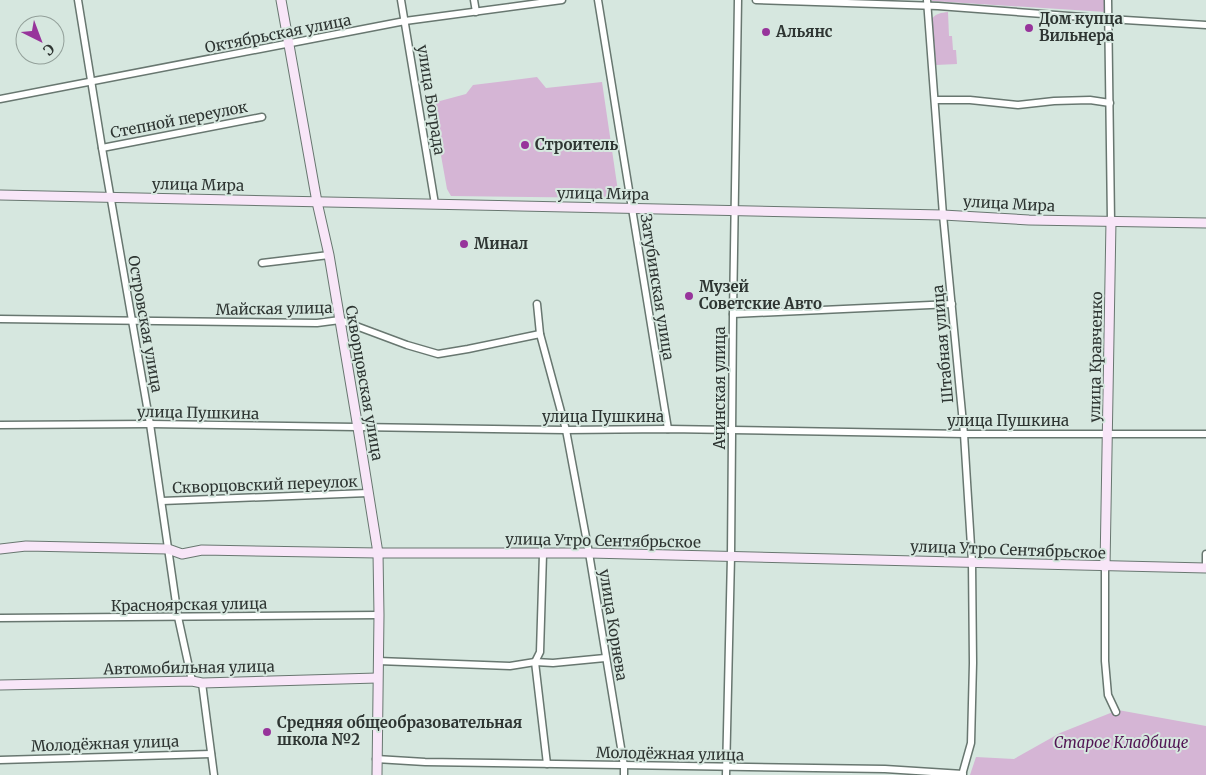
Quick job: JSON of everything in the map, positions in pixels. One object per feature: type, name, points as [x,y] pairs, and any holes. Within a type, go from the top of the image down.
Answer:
[{"type":"street","name":"Островская улица","points":[[78,0],[150,424],[178,617],[197,682],[214,775]]},
{"type":"street","name":"Скворцовская улица","points":[[281,0],[340,320],[378,553],[377,775]]},
{"type":"street","name":"улица Бограда","points":[[402,0],[435,204]]},
{"type":"street","points":[[474,0],[476,12]]},
{"type":"street","name":"Октябрьская улица","points":[[0,99],[290,45],[406,21],[562,0]]},
{"type":"street","name":"Затубинская улица","points":[[598,0],[668,429]]},
{"type":"street","name":"Ачинская улица","points":[[726,771],[733,431],[738,0]]},
{"type":"street","points":[[756,0],[927,3],[1109,20],[1206,25]]},
{"type":"street","name":"улица Кравченко","points":[[1108,0],[1111,222],[1105,661],[1108,695],[1116,712]]},
{"type":"street","name":"Штабная улица","points":[[927,3],[964,434],[972,562],[973,663],[970,743],[963,775]]},
{"type":"street","points":[[935,100],[970,100],[1018,105],[1054,100],[1090,100],[1110,103]]},
{"type":"street","name":"Степной переулок","points":[[102,148],[262,117]]},
{"type":"street","name":"улица Мира","points":[[0,195],[944,215],[1029,220],[1206,223]]},
{"type":"street","points":[[262,263],[328,256]]},
{"type":"street","name":"улица Корнева","points":[[537,304],[540,334],[566,430],[589,553],[624,775]]},
{"type":"street","points":[[733,314],[952,304]]},
{"type":"street","name":"Майская улица","points":[[0,319],[317,323],[340,320],[407,345],[438,354],[540,334]]},
{"type":"street","name":"улица Пушкина","points":[[0,425],[150,424],[964,434],[1206,434]]},
{"type":"street","name":"Скворцовский переулок","points":[[162,501],[368,493]]},
{"type":"street","name":"улица Утро Сентябрьское","points":[[0,549],[26,546],[168,549],[182,554],[202,550],[378,553],[589,553],[1206,568]]},
{"type":"street","points":[[543,554],[540,652],[535,662],[547,764]]},
{"type":"street","points":[[1206,554],[1206,568]]},
{"type":"street","name":"Красноярская улица","points":[[0,618],[379,615]]},
{"type":"street","points":[[378,661],[510,666],[535,662],[553,663],[605,658]]},
{"type":"street","name":"Автомобильная улица","points":[[0,685],[377,678]]},
{"type":"street","name":"Молодёжная улица","points":[[0,760],[211,754]]},
{"type":"street","name":"Молодёжная улица","points":[[376,759],[624,766],[726,771],[885,769],[963,775]]},
{"type":"green space","points":[[1105,0],[1106,12],[932,1]]},
{"type":"green space","points":[[948,12],[949,36],[952,36],[953,50],[956,50],[957,64],[936,65],[932,19],[937,14]]},
{"type":"green space","name":"Строитель","points":[[537,77],[546,88],[602,82],[619,198],[451,196],[447,189],[430,94],[440,101],[466,94],[473,85]]},
{"type":"green space","name":"Старое Кладбище","points":[[1118,710],[1206,726],[1206,775],[970,775],[976,757],[1014,759],[1060,733]]},
{"type":"place","name":"Дом купца Вильнера","points":[[1029,28]]},
{"type":"place","name":"Альянс","points":[[766,32]]},
{"type":"place","name":"Строитель","points":[[525,145]]},
{"type":"place","name":"Минал","points":[[464,244]]},
{"type":"place","name":"Музей Советские Авто","points":[[689,296]]},
{"type":"place","name":"Средняя общеобразовательная школа №2","points":[[267,732]]}]
